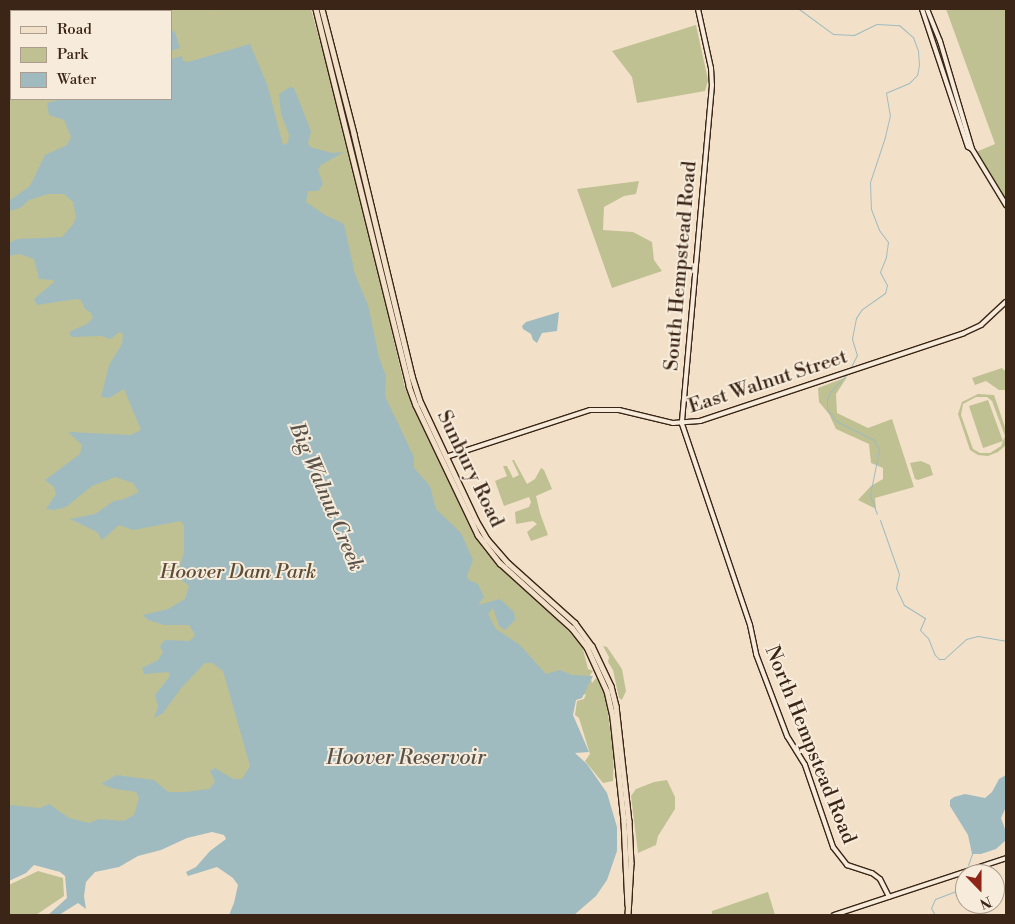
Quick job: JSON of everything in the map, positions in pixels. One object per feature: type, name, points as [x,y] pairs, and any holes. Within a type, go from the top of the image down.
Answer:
[{"type":"main road","points":[[316,9],[328,43]]},
{"type":"main road","name":"Sunbury Road","points":[[322,9],[328,43],[374,241],[394,300],[417,393],[443,458],[460,486],[476,520],[495,550],[568,614],[587,638],[606,673],[616,706],[629,821],[631,863],[628,906]]},
{"type":"main road","name":"South Hempstead Road","points":[[698,9],[711,68],[712,85],[682,424],[744,608]]},
{"type":"main road","points":[[922,9],[935,42],[968,147],[972,150]]},
{"type":"main road","points":[[927,9],[940,41],[972,150],[1006,205]]},
{"type":"main road","name":"Sunbury Road","points":[[328,43],[338,72],[409,386],[420,414],[428,424],[472,525],[487,549],[566,621],[587,647],[600,672],[609,697],[624,821],[628,915]]},
{"type":"main road","name":"East Walnut Street","points":[[443,458],[590,410],[619,410],[682,424],[718,416],[973,330],[984,323],[1006,302]]},
{"type":"main road","name":"North Hempstead Road","points":[[744,608],[751,628],[756,654],[787,736],[805,765],[836,852],[847,865],[876,876],[886,887],[889,897]]},
{"type":"main road","points":[[834,915],[1006,858]]},
{"type":"green space","name":"Hoover Reservoir","points":[[9,9],[311,9],[347,139],[405,388],[467,521],[484,550],[530,592],[582,645],[588,669],[593,671],[590,675],[592,683],[596,678],[604,687],[614,755],[613,781],[603,783],[585,761],[590,754],[579,718],[575,715],[577,701],[584,699],[586,694],[228,820],[9,849]]},
{"type":"green space","points":[[946,9],[1006,9],[1006,199],[976,152],[995,144]]},
{"type":"green space","points":[[696,25],[708,80],[705,91],[637,103],[632,77],[612,51]]},
{"type":"green space","points":[[639,181],[636,194],[624,196],[604,207],[603,230],[633,232],[652,242],[654,260],[662,271],[612,288],[577,189]]},
{"type":"green space","points":[[1002,368],[1006,372],[1006,390],[999,390],[986,381],[975,385],[972,378]]},
{"type":"green space","points":[[847,377],[836,394],[837,413],[868,428],[892,419],[914,487],[875,498],[876,509],[858,500],[871,486],[883,479],[883,468],[871,463],[869,444],[836,429],[829,414],[819,402],[818,388]]},
{"type":"green space","points":[[978,394],[994,395],[1006,430],[1005,446],[998,452],[988,456],[978,455],[970,450],[958,414],[962,402]],"holes":[[[976,397],[987,397],[992,401],[1005,436],[1001,446],[990,453],[980,453],[973,449],[961,415],[963,404]]]},
{"type":"green space","points":[[988,400],[1003,441],[983,448],[969,406]]},
{"type":"green space","points":[[512,460],[514,460],[527,484],[535,479],[541,468],[544,470],[552,489],[536,496],[548,535],[531,541],[527,532],[537,524],[533,521],[516,524],[515,512],[529,507],[531,502],[529,497],[504,506],[495,481],[507,476],[503,466],[507,466],[513,478],[519,475]]},
{"type":"green space","points":[[921,461],[930,465],[933,475],[918,480],[915,479],[910,463]]},
{"type":"green space","points":[[603,646],[607,647],[622,669],[626,691],[622,700],[619,698],[613,670],[608,662],[609,657]]},
{"type":"green space","points":[[667,780],[675,797],[675,809],[658,836],[656,845],[638,853],[631,796],[636,789],[654,782]]},
{"type":"green space","points":[[38,871],[63,878],[64,896],[36,915],[9,915],[9,885]]},
{"type":"green space","points":[[768,892],[775,915],[712,915],[712,911]]},
{"type":"water","points":[[172,30],[175,32],[180,48],[172,51]]},
{"type":"water","name":"Hoover Reservoir","points":[[250,44],[267,84],[283,145],[288,143],[289,135],[281,114],[279,94],[290,87],[294,88],[311,131],[308,143],[310,147],[332,153],[344,152],[321,165],[318,170],[323,184],[318,191],[308,191],[306,202],[325,215],[344,224],[355,274],[368,305],[379,357],[386,376],[385,396],[414,457],[414,468],[430,486],[436,509],[461,533],[473,560],[467,576],[469,580],[478,584],[484,597],[478,605],[500,599],[514,612],[515,620],[505,630],[499,626],[493,608],[488,614],[496,629],[520,645],[546,674],[560,670],[572,675],[593,676],[582,698],[576,700],[573,715],[589,752],[575,753],[587,764],[607,793],[617,827],[617,851],[607,880],[596,896],[574,915],[229,915],[238,885],[233,878],[217,867],[188,876],[186,872],[196,867],[210,851],[226,839],[224,835],[212,832],[187,838],[161,850],[138,856],[119,867],[95,872],[86,882],[84,896],[86,909],[78,903],[59,915],[48,915],[67,898],[65,876],[60,872],[34,865],[26,873],[9,881],[9,805],[40,808],[49,804],[69,818],[89,823],[99,819],[124,821],[134,815],[139,798],[136,792],[115,789],[101,784],[116,775],[154,780],[168,792],[185,792],[209,789],[215,782],[210,771],[215,768],[233,779],[242,779],[250,766],[223,671],[212,663],[205,663],[182,687],[163,713],[154,718],[158,707],[155,695],[170,676],[168,672],[144,674],[142,668],[158,660],[163,652],[160,646],[165,640],[190,641],[195,635],[189,625],[164,625],[148,620],[143,615],[168,609],[185,599],[189,586],[177,576],[184,552],[184,526],[181,521],[133,530],[119,525],[102,540],[97,532],[70,519],[95,514],[114,501],[124,499],[139,492],[133,483],[115,477],[92,486],[66,507],[54,510],[46,509],[56,494],[54,487],[45,480],[80,454],[82,445],[68,432],[131,435],[141,430],[124,389],[109,398],[101,397],[109,365],[122,344],[123,334],[119,332],[111,339],[101,336],[72,337],[69,334],[71,331],[87,324],[93,318],[91,313],[85,309],[81,300],[76,299],[37,305],[34,299],[54,282],[53,280],[39,279],[34,259],[20,254],[9,256],[9,243],[17,239],[62,237],[74,223],[76,217],[73,202],[64,194],[48,194],[29,200],[20,208],[9,211],[9,201],[30,186],[45,155],[67,145],[71,137],[64,120],[49,115],[47,103],[58,100],[172,100],[172,59],[182,56],[183,61],[188,62]]},
{"type":"water","points":[[559,312],[557,331],[542,333],[537,343],[533,340],[531,334],[523,329],[522,326],[526,322]]},
{"type":"water","points":[[1006,775],[1006,807],[1001,818],[1006,832],[1006,840],[996,849],[981,854],[972,854],[968,835],[950,806],[950,800],[965,794],[985,798],[992,792],[999,779]]},
{"type":"waterway","points":[[799,9],[833,34],[854,35],[877,24],[899,25],[913,37],[918,51],[919,65],[917,75],[909,83],[886,93],[890,115],[885,137],[870,182],[871,209],[879,230],[888,242],[886,257],[880,272],[887,285],[885,293],[862,309],[856,318],[852,339],[857,355],[850,369]]},
{"type":"waterway","points":[[847,374],[831,391],[827,399],[827,409],[836,421],[874,440],[879,450],[870,495],[877,514]]},
{"type":"waterway","points":[[880,520],[899,574],[896,588],[904,605],[925,618],[920,630],[928,638],[935,655],[939,659],[944,659],[966,639],[978,636],[1006,641]]},
{"type":"waterway","points":[[968,864],[972,854]]},
{"type":"waterway","points":[[935,915],[931,908],[935,899],[955,892]]},
{"type":"water label","name":"Big Walnut Creek","points":[[326,497]]},
{"type":"park label","name":"Hoover Dam Park","points":[[238,572]]}]
